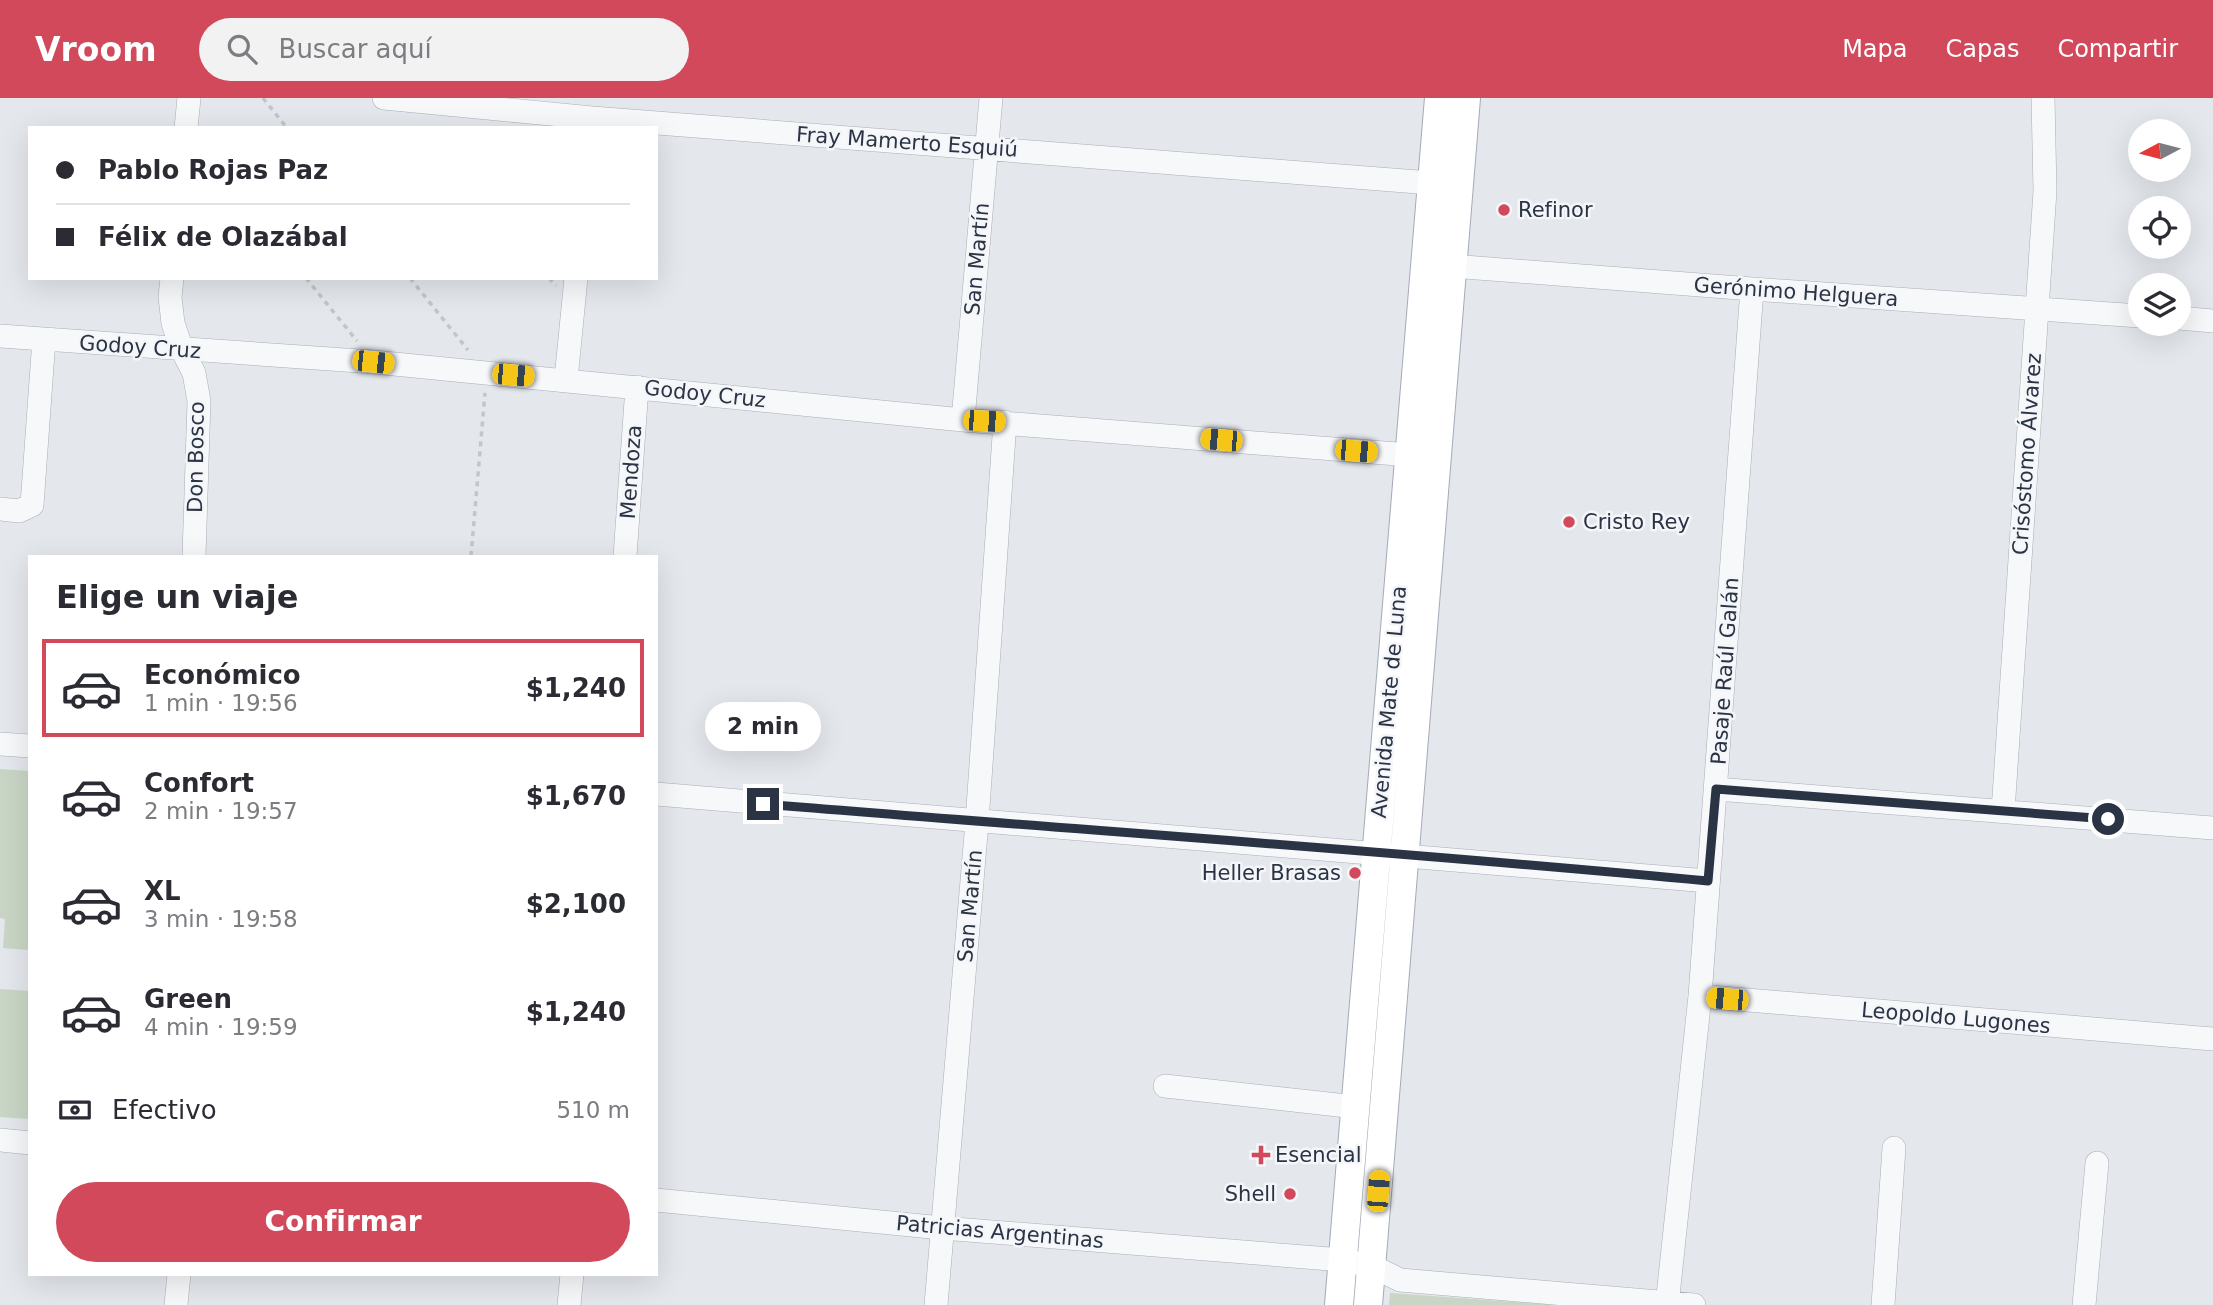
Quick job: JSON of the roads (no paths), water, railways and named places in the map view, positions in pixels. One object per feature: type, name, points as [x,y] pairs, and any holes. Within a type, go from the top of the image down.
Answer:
[{"type":"main road","name":"Avenida Mate de Luna","points":[[1368,1305],[1410,455],[1438,98]]},
{"type":"main road","name":"Avenida Mate de Luna","points":[[1339,1305],[1356,1107],[1391,852],[1466,98]]},
{"type":"street","points":[[186,126],[189,98]]},
{"type":"street","name":"Fray Mamerto Esquiú","points":[[384,98],[503,103],[592,114],[986,148],[1431,183]]},
{"type":"street","name":"San Martín","points":[[963,420],[991,98]]},
{"type":"street","name":"Crisóstomo Álvarez","points":[[2003,811],[2045,191],[2043,98]]},
{"type":"street","name":"Gerónimo Helguera","points":[[1451,266],[2128,315]]},
{"type":"street","name":"Don Bosco","points":[[172,280],[170,297],[173,323],[182,350],[194,373],[199,401],[194,555]]},
{"type":"street","points":[[566,379],[576,280]]},
{"type":"street","name":"Pasaje Raúl Galán","points":[[1667,1304],[1700,996],[1752,289]]},
{"type":"street","points":[[2191,319],[2213,321]]},
{"type":"street","name":"Godoy Cruz","points":[[0,336],[373,362],[963,420],[1410,455]]},
{"type":"street","points":[[0,509],[19,511],[32,505],[44,339]]},
{"type":"street","name":"Mendoza","points":[[625,555],[637,387]]},
{"type":"street","name":"San Martín","points":[[936,1305],[977,822],[1005,422]]},
{"type":"street","points":[[0,744],[28,746]]},
{"type":"street","points":[[1716,789],[2213,828]]},
{"type":"street","points":[[658,794],[977,822],[1391,852],[1708,881]]},
{"type":"street","name":"Leopoldo Lugones","points":[[1700,996],[2213,1039]]},
{"type":"street","points":[[1165,1086],[1356,1107]]},
{"type":"street","points":[[0,1140],[28,1143]]},
{"type":"street","points":[[1883,1305],[1894,1148]]},
{"type":"street","points":[[2084,1305],[2097,1163]]},
{"type":"street","name":"Patricias Argentinas","points":[[658,1199],[942,1228],[1343,1260],[1372,1266],[1400,1280],[1694,1305]]},
{"type":"street","points":[[176,1305],[179,1276]]},
{"type":"street","points":[[569,1305],[572,1276]]},
{"type":"place","name":"Refinor","points":[[1504,210]]},
{"type":"place","name":"Cristo Rey","points":[[1569,522]]},
{"type":"place","name":"Heller Brasas","points":[[1355,873]]},
{"type":"place","name":"Esencial","points":[[1261,1155]]},
{"type":"place","name":"Shell","points":[[1290,1194]]}]
